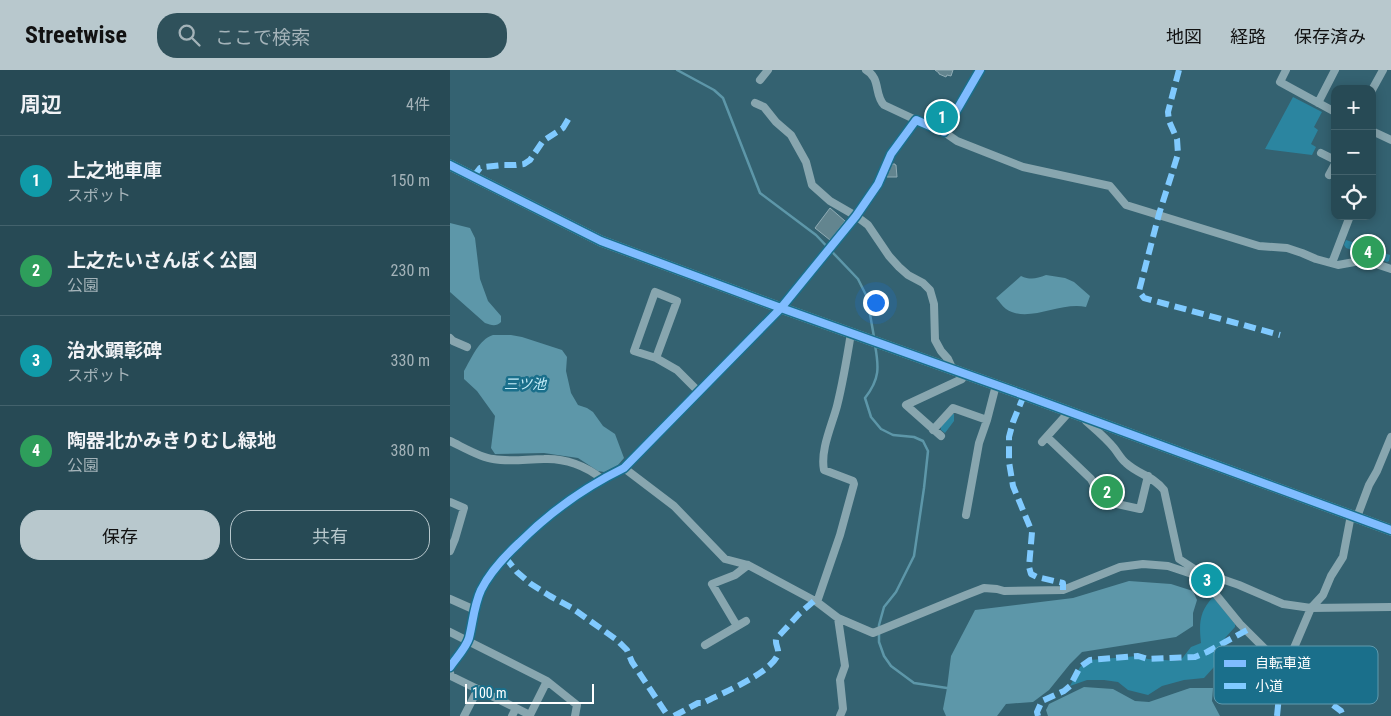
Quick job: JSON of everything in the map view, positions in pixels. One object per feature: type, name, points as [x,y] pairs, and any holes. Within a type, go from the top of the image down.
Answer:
[{"type":"street","points":[[760,80],[768,70]]},
{"type":"street","points":[[866,70],[875,77],[880,101],[884,105],[944,132],[956,141],[1023,167],[1110,186],[1126,205],[1260,246],[1287,248],[1332,263],[1360,261],[1391,269]]},
{"type":"street","points":[[944,132],[980,70]]},
{"type":"street","points":[[1286,70],[1280,82],[1331,110]]},
{"type":"street","points":[[1318,103],[1335,70]]},
{"type":"street","points":[[1375,85],[1383,70]]},
{"type":"street","points":[[755,103],[764,107],[776,122],[791,135],[806,162],[812,185],[830,201],[868,225],[889,256],[899,267],[930,290],[934,304],[935,340],[962,379],[906,405],[941,436]]},
{"type":"street","points":[[450,667],[468,640],[481,590],[504,557],[545,519],[568,501],[602,479],[624,468],[782,308],[856,216],[878,184],[891,154],[916,120]]},
{"type":"street","points":[[1376,133],[1391,140]]},
{"type":"street","points":[[1321,153],[1331,158]]},
{"type":"street","points":[[450,165],[601,241],[1391,530]]},
{"type":"street","points":[[1329,175],[1331,171]]},
{"type":"street","points":[[1332,263],[1348,220]]},
{"type":"street","points":[[656,358],[677,301],[655,292],[634,350],[656,358],[677,370],[699,392]]},
{"type":"street","points":[[818,602],[854,484],[853,481],[824,470],[822,463],[846,369],[851,333]]},
{"type":"street","points":[[450,338],[467,347]]},
{"type":"street","points":[[966,515],[979,443],[996,385]]},
{"type":"street","points":[[933,430],[954,408],[987,420]]},
{"type":"street","points":[[1069,412],[1045,439],[1091,479],[1103,501],[1140,509],[1148,476]]},
{"type":"street","points":[[1081,416],[1114,448],[1124,462],[1148,476],[1164,490],[1180,559],[1205,577],[1240,624],[1262,646]]},
{"type":"street","points":[[1295,646],[1311,608],[1323,595],[1343,557],[1354,516],[1377,471],[1391,437]]},
{"type":"street","points":[[450,441],[490,459],[511,461],[546,459],[580,465],[602,479]]},
{"type":"street","points":[[624,468],[674,506],[725,559],[748,565],[818,602],[838,618],[874,633],[984,588],[1004,591],[1063,590],[1120,568],[1143,564],[1168,566],[1192,574],[1239,585],[1283,604],[1311,608],[1391,607]]},
{"type":"street","points":[[450,502],[464,508],[456,539],[450,551]]},
{"type":"street","points":[[737,626],[712,584],[735,575],[748,565]]},
{"type":"street","points":[[450,599],[475,610]]},
{"type":"street","points":[[838,618],[845,666],[840,680],[843,709],[840,716]]},
{"type":"street","points":[[706,645],[746,621]]},
{"type":"street","points":[[450,632],[547,681],[577,705],[575,716]]},
{"type":"street","points":[[450,673],[451,676],[530,715],[547,681]]},
{"type":"street","points":[[464,716],[478,689]]},
{"type":"street","points":[[512,716],[516,708]]},
{"type":"shaded area","points":[[1293,97],[1322,112],[1314,127],[1318,130],[1311,144],[1316,147],[1312,155],[1265,149]]},
{"type":"shaded area","points":[[1346,240],[1390,255],[1389,261],[1387,262],[1346,248],[1344,245]]},
{"type":"shaded area","points":[[953,414],[954,421],[945,433],[941,430],[941,426]]},
{"type":"shaded area","points":[[1109,481],[1114,486],[1110,498],[1105,496],[1100,488]]},
{"type":"shaded area","points":[[1213,597],[1235,624],[1235,627],[1225,638],[1223,646],[1214,646],[1214,667],[1204,678],[1184,680],[1162,686],[1148,695],[1128,690],[1118,682],[1104,680],[1087,680],[1070,686],[1080,667],[1090,660],[1138,656],[1148,659],[1180,661],[1191,647],[1201,643],[1201,618]]},
{"type":"water","points":[[450,223],[470,228],[475,238],[480,279],[488,301],[501,316],[501,322],[497,325],[485,323],[450,292]]},
{"type":"water","points":[[1046,275],[1065,278],[1074,282],[1090,296],[1086,307],[1066,307],[1024,314],[1006,309],[996,298],[1021,276],[1033,278]]},
{"type":"water","name":"三ツ池","points":[[493,335],[522,337],[562,350],[567,357],[566,371],[571,393],[578,405],[593,412],[603,426],[615,434],[624,458],[618,465],[604,472],[598,471],[578,458],[544,453],[495,454],[491,448],[495,416],[477,391],[464,379],[464,371],[476,350],[488,337]]},
{"type":"water","points":[[1129,581],[1171,584],[1193,591],[1197,600],[1193,613],[1193,626],[1176,637],[1082,652],[1049,690],[1033,702],[1006,704],[997,716],[946,716],[943,709],[951,656],[975,610],[1073,598]]},
{"type":"water","points":[[1084,687],[1113,689],[1135,701],[1149,702],[1190,688],[1213,688],[1212,701],[1220,716],[1048,716],[1046,710],[1049,704]]},
{"type":"building","points":[[935,70],[953,70],[951,76],[947,75],[946,77]]},
{"type":"building","points":[[940,111],[948,116],[944,123],[935,117]]},
{"type":"building","points":[[890,164],[896,165],[897,177],[887,177]]},
{"type":"building","points":[[830,208],[845,221],[830,240],[815,228]]},
{"type":"waterway","points":[[677,70],[714,90],[723,98],[760,193],[816,235],[858,279],[867,297],[874,337]]},
{"type":"waterway","points":[[875,345],[877,360],[876,379],[865,398],[871,417],[881,429],[893,435],[914,437],[923,441],[928,451],[914,556],[896,592],[884,607],[879,625],[879,642],[884,656],[891,666],[914,683],[947,688]]},
{"type":"marked path","points":[[1179,70],[1168,112],[1169,121],[1177,139],[1178,154],[1159,214],[1139,291],[1144,298],[1280,335]]},
{"type":"marked path","points":[[473,177],[480,168],[524,164],[530,160],[543,141],[563,128],[569,118]]},
{"type":"marked path","points":[[1024,395],[1009,437],[1009,462],[1013,486],[1032,532],[1029,567],[1031,574],[1037,577],[1063,583],[1063,590]]},
{"type":"marked path","points":[[505,557],[517,572],[531,584],[572,608],[617,640],[627,650],[632,662],[668,716]]},
{"type":"marked path","points":[[674,716],[698,703],[703,703],[733,689],[766,668],[774,661],[778,654],[776,639],[814,601]]},
{"type":"marked path","points":[[1218,646],[1247,630]]},
{"type":"marked path","points":[[1038,716],[1037,712],[1042,701],[1064,691],[1070,686],[1080,667],[1090,660],[1138,656],[1148,659],[1195,657],[1214,648]]},
{"type":"marked path","points":[[1277,716],[1278,704]]},
{"type":"marked path","points":[[1332,704],[1341,711],[1343,716]]},
{"type":"cycle path","points":[[450,667],[468,642],[481,590],[503,559],[556,511],[596,483],[624,468],[781,308],[856,216],[878,184],[891,154],[916,120],[944,132],[980,70]]},
{"type":"cycle path","points":[[450,165],[601,241],[1391,530]]},
{"type":"place","name":"上之地車庫","points":[[942,117]]},
{"type":"place","name":"陶器北かみきりむし緑地","points":[[1368,252]]},
{"type":"place","name":"上之たいさんぼく公園","points":[[1107,492]]},
{"type":"place","name":"治水顕彰碑","points":[[1207,580]]}]
